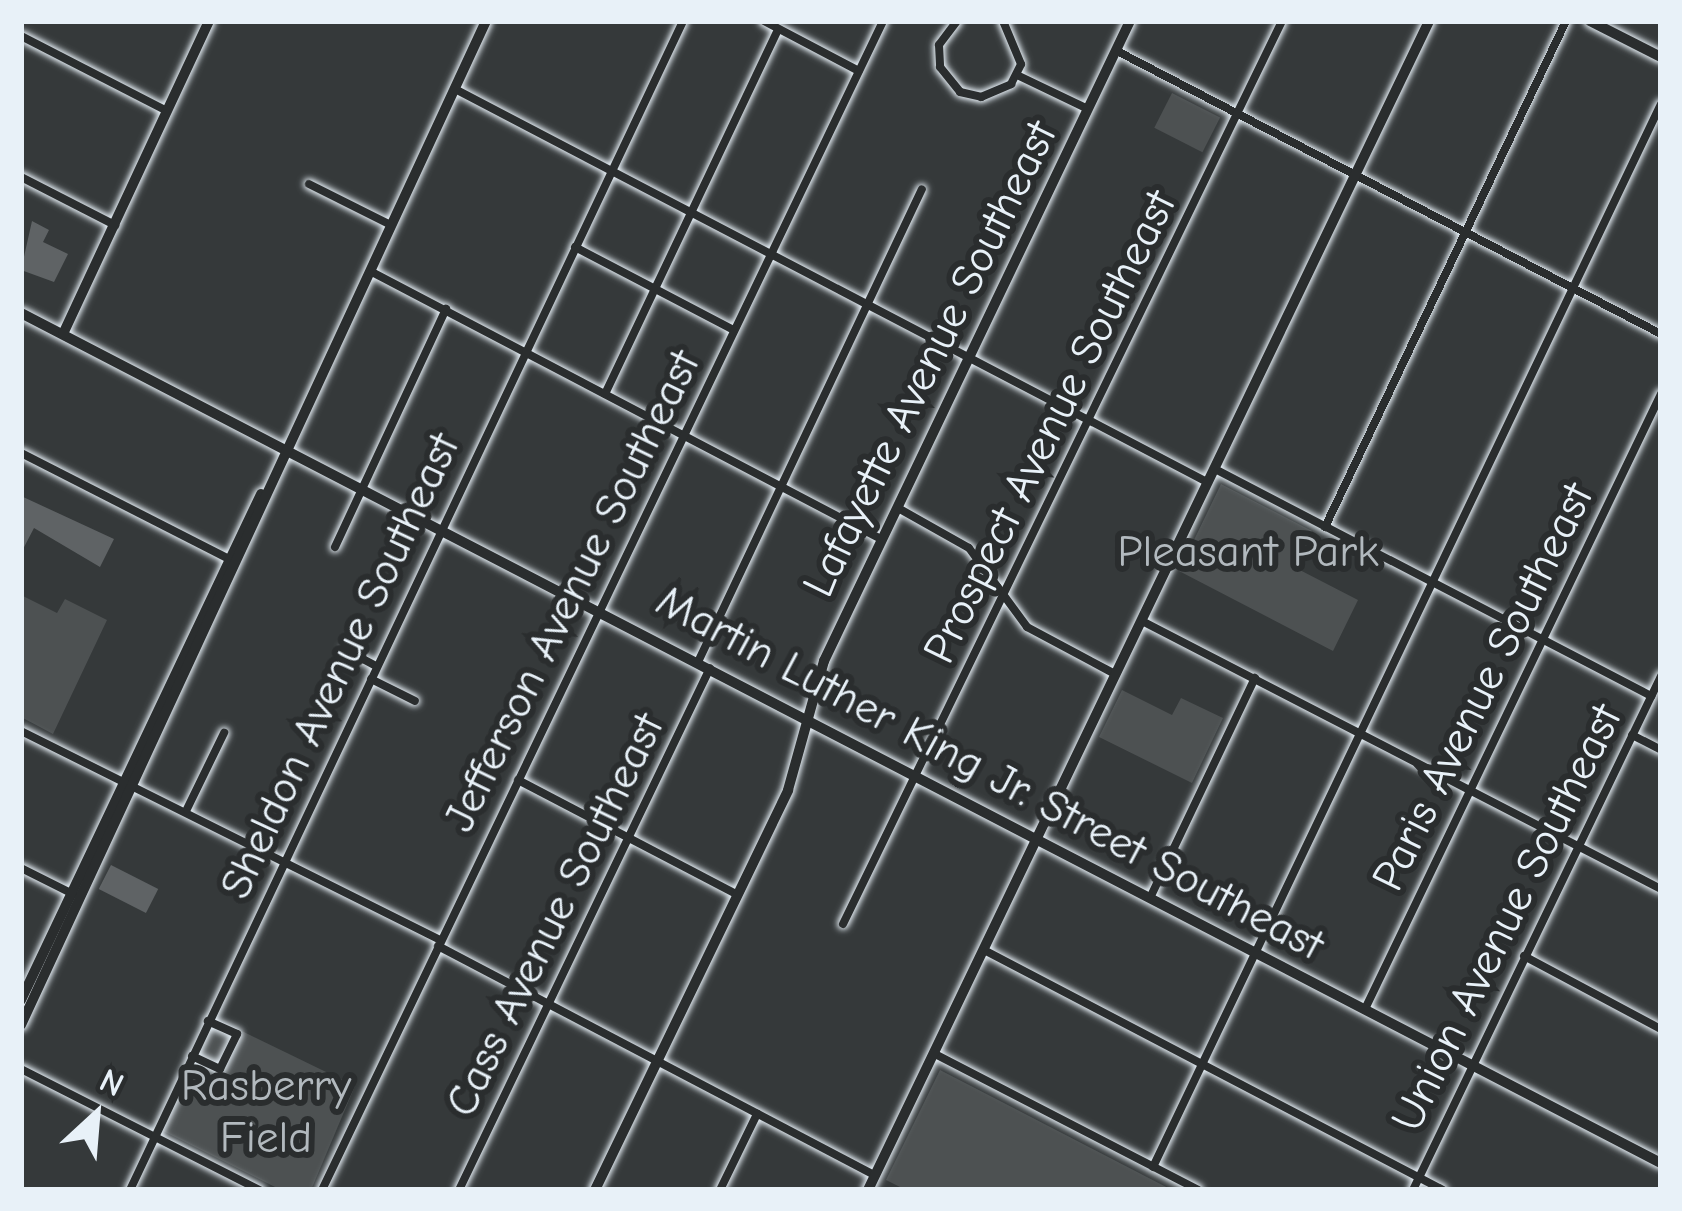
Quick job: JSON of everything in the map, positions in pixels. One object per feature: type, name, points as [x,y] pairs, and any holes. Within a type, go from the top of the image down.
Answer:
[{"type":"main road","points":[[63,334],[209,21]]},
{"type":"main road","points":[[21,1025],[24,1004],[486,21]]},
{"type":"main road","name":"Lafayette Avenue Southeast","points":[[596,1190],[788,790],[824,661],[1130,21]]},
{"type":"main road","points":[[868,1190],[1429,21]]},
{"type":"main road","points":[[1590,21],[1661,57]]},
{"type":"main road","name":"Martin Luther King Jr. Street Southeast","points":[[21,313],[1661,1163]]},
{"type":"street","name":"Sheldon Avenue Southeast","points":[[130,1190],[683,21]]},
{"type":"street","points":[[764,21],[860,71]]},
{"type":"street","name":"Jefferson Avenue Southeast","points":[[322,1190],[883,21]]},
{"type":"street","points":[[957,21],[938,56],[951,86],[981,97],[1017,75]]},
{"type":"street","points":[[1003,21],[1019,40],[1017,75]]},
{"type":"street","name":"Prospect Avenue Southeast","points":[[843,924],[919,777],[1282,21]]},
{"type":"street","points":[[1325,526],[1566,21]]},
{"type":"street","points":[[605,394],[778,29]]},
{"type":"street","points":[[21,36],[167,111]]},
{"type":"street","points":[[1117,51],[1661,334]]},
{"type":"street","points":[[1017,75],[1090,109]]},
{"type":"street","points":[[454,88],[1207,482]]},
{"type":"street","points":[[1153,1167],[1661,104]]},
{"type":"street","points":[[21,177],[115,225]]},
{"type":"street","points":[[309,184],[391,225]]},
{"type":"street","name":"Cass Avenue Southeast","points":[[459,1190],[628,837],[782,485],[922,189]]},
{"type":"street","points":[[575,247],[734,330]]},
{"type":"street","points":[[370,271],[883,540]]},
{"type":"street","points":[[334,547],[446,309]]},
{"type":"street","name":"Paris Avenue Southeast","points":[[1365,1009],[1661,394]]},
{"type":"street","points":[[21,453],[232,560]]},
{"type":"street","points":[[1213,468],[1651,696]]},
{"type":"street","points":[[898,508],[969,548],[1004,601],[1037,635],[1116,675]]},
{"type":"street","points":[[1142,621],[1661,890]]},
{"type":"street","points":[[346,650],[377,666]]},
{"type":"street","name":"Union Avenue Southeast","points":[[1413,1190],[1661,676]]},
{"type":"street","points":[[1150,898],[1255,678]]},
{"type":"street","points":[[370,679],[415,701]]},
{"type":"street","points":[[21,731],[187,809],[875,1175]]},
{"type":"street","points":[[187,809],[224,733]]},
{"type":"street","points":[[1632,735],[1661,750]]},
{"type":"street","points":[[518,780],[737,895]]},
{"type":"street","points":[[21,868],[75,895]]},
{"type":"street","points":[[984,950],[1442,1190]]},
{"type":"street","points":[[1524,956],[1661,1029]]},
{"type":"street","points":[[192,1057],[220,1069],[237,1034],[208,1021]]},
{"type":"street","points":[[934,1054],[1198,1190]]},
{"type":"street","points":[[21,1069],[260,1190]]},
{"type":"street","points":[[720,1190],[757,1114]]},
{"type":"green space","points":[[1172,93],[1220,118],[1202,152],[1154,128]]},
{"type":"green space","name":"Pleasant Park","points":[[1221,484],[1312,531],[1294,567],[1358,600],[1333,651],[1179,571]]},
{"type":"green space","points":[[21,595],[57,613],[65,599],[107,620],[53,734],[21,717]]},
{"type":"green space","points":[[1122,690],[1172,715],[1181,698],[1223,718],[1192,783],[1099,737]]},
{"type":"green space","name":"Rasberry Field","points":[[211,1016],[355,1086],[311,1190],[281,1190],[159,1129]]},
{"type":"green space","points":[[940,1070],[1172,1190],[906,1190],[886,1180]]},
{"type":"building","points":[[32,221],[49,230],[43,242],[68,254],[54,282],[21,270]]},
{"type":"building","points":[[21,496],[114,539],[100,567],[34,528],[21,553]]},
{"type":"building","points":[[111,865],[158,889],[146,913],[99,889]]}]
